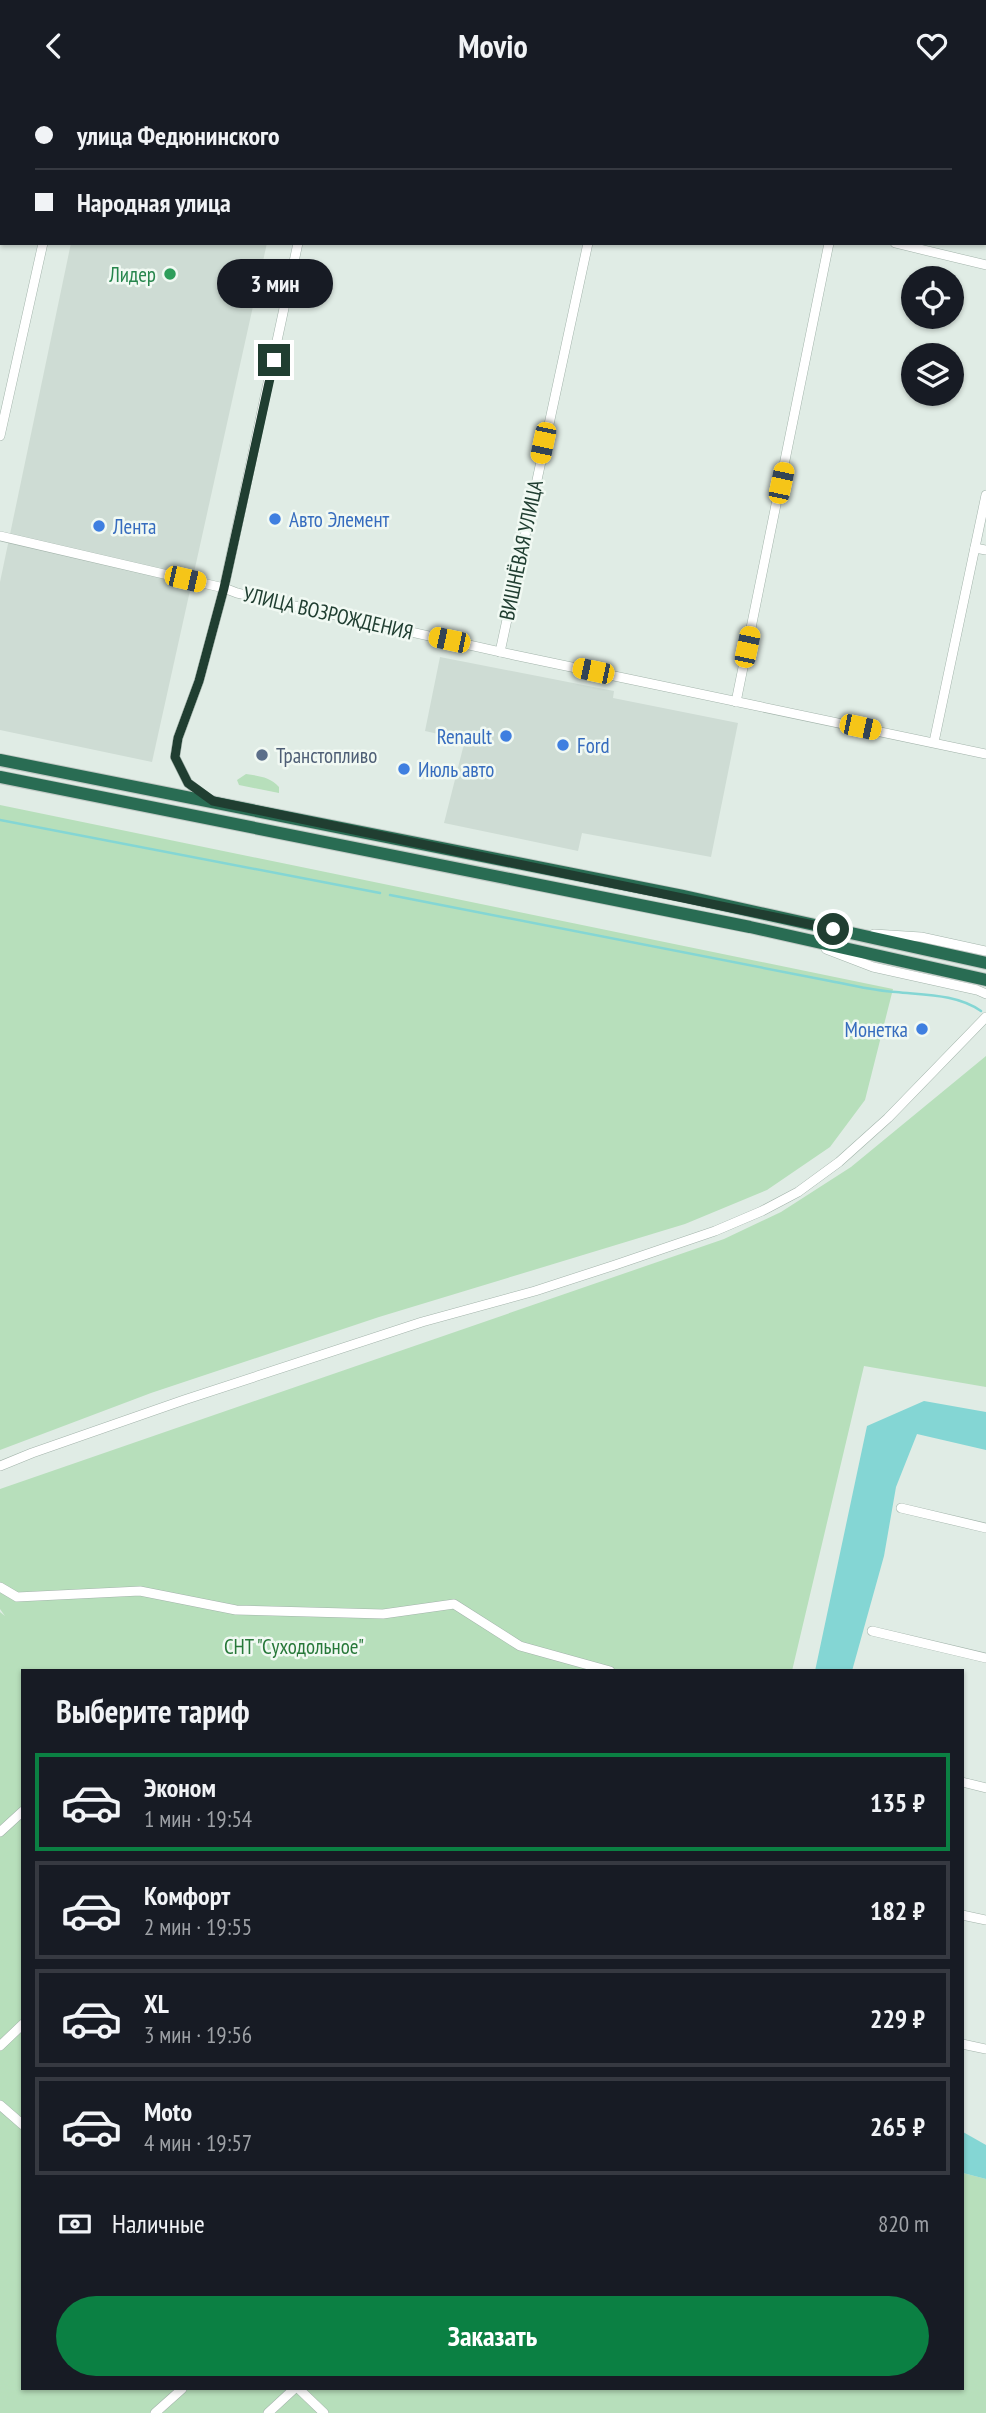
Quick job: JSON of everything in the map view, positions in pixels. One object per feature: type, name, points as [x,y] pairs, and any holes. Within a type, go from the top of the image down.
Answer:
[{"type":"highway","points":[[0,760],[850,932],[986,963]]},
{"type":"highway","points":[[0,777],[795,937],[986,980]]},
{"type":"street","points":[[0,436],[43,245]]},
{"type":"street","points":[[213,801],[188,783],[175,757],[178,738],[199,681],[224,588],[298,245]]},
{"type":"street","name":"ВИШНЁВАЯ УЛИЦА","points":[[500,652],[587,245]]},
{"type":"street","points":[[736,702],[829,245]]},
{"type":"street","points":[[903,245],[986,265]]},
{"type":"street","points":[[934,742],[986,495]]},
{"type":"street","name":"УЛИЦА ВОЗРОЖДЕНИЯ","points":[[0,536],[500,652],[986,754]]},
{"type":"street","points":[[975,548],[986,550]]},
{"type":"street","points":[[850,932],[921,937],[986,951]]},
{"type":"street","points":[[795,937],[873,967],[977,989],[986,994]]},
{"type":"street","points":[[0,1466],[408,1326],[535,1291],[615,1265],[715,1231],[762,1211],[798,1192],[839,1163],[888,1118],[985,1017]]},
{"type":"street","points":[[901,1508],[986,1528]]},
{"type":"street","points":[[0,1587],[17,1597],[141,1591],[236,1610],[383,1614],[454,1604],[520,1646],[603,1669]]},
{"type":"street","points":[[872,1631],[986,1658]]},
{"type":"street","points":[[964,1782],[986,1788]]},
{"type":"street","points":[[0,1832],[21,1813]]},
{"type":"street","points":[[964,1915],[986,1920]]},
{"type":"street","points":[[0,2046],[21,2026]]},
{"type":"street","points":[[964,2044],[986,2049]]},
{"type":"street","points":[[0,2105],[21,2123]]},
{"type":"street","points":[[156,2413],[181,2390]]},
{"type":"street","points":[[268,2413],[295,2390]]},
{"type":"street","points":[[297,2390],[324,2413]]},
{"type":"shaded area","points":[[71,245],[267,245],[152,762],[0,730],[0,582]]},
{"type":"shaded area","points":[[440,657],[614,691],[613,698],[738,723],[711,857],[582,833],[578,851],[444,823],[465,740],[425,731]]},
{"type":"green space","points":[[246,774],[272,781],[279,787],[279,793],[239,785],[237,780]]},
{"type":"green space","points":[[0,805],[893,989],[865,1100],[830,1147],[767,1190],[685,1224],[379,1317],[151,1393],[0,1450]]},
{"type":"green space","name":"СНТ \"Суходольное\"","points":[[986,1056],[986,1387],[864,1366],[792,1669],[21,1669],[21,2390],[964,2390],[964,2173],[986,2179],[986,2413],[0,2413],[0,1612],[5,1616],[0,1609],[0,1489],[724,1239],[781,1212],[851,1167]]},
{"type":"water","points":[[924,1401],[986,1412],[986,1450],[917,1434],[896,1487],[884,1556],[853,1669],[815,1669],[867,1426]]},
{"type":"water","points":[[964,2133],[986,2145],[986,2179],[964,2173]]},
{"type":"waterway","points":[[0,820],[380,893]]},
{"type":"waterway","points":[[390,895],[863,988],[951,998],[981,1011]]},
{"type":"place","name":"Лидер","points":[[170,274]]},
{"type":"place","name":"Авто Элемент","points":[[275,519]]},
{"type":"place","name":"Лента","points":[[99,526]]},
{"type":"place","name":"Renault","points":[[506,736]]},
{"type":"place","name":"Ford","points":[[563,745]]},
{"type":"place","name":"Транстопливо","points":[[262,755]]},
{"type":"place","name":"Июль авто","points":[[404,769]]},
{"type":"place","name":"Монетка","points":[[922,1029]]},
{"type":"route","points":[[274,360],[224,588],[199,681],[178,738],[175,757],[188,783],[213,801],[833,929]]}]
